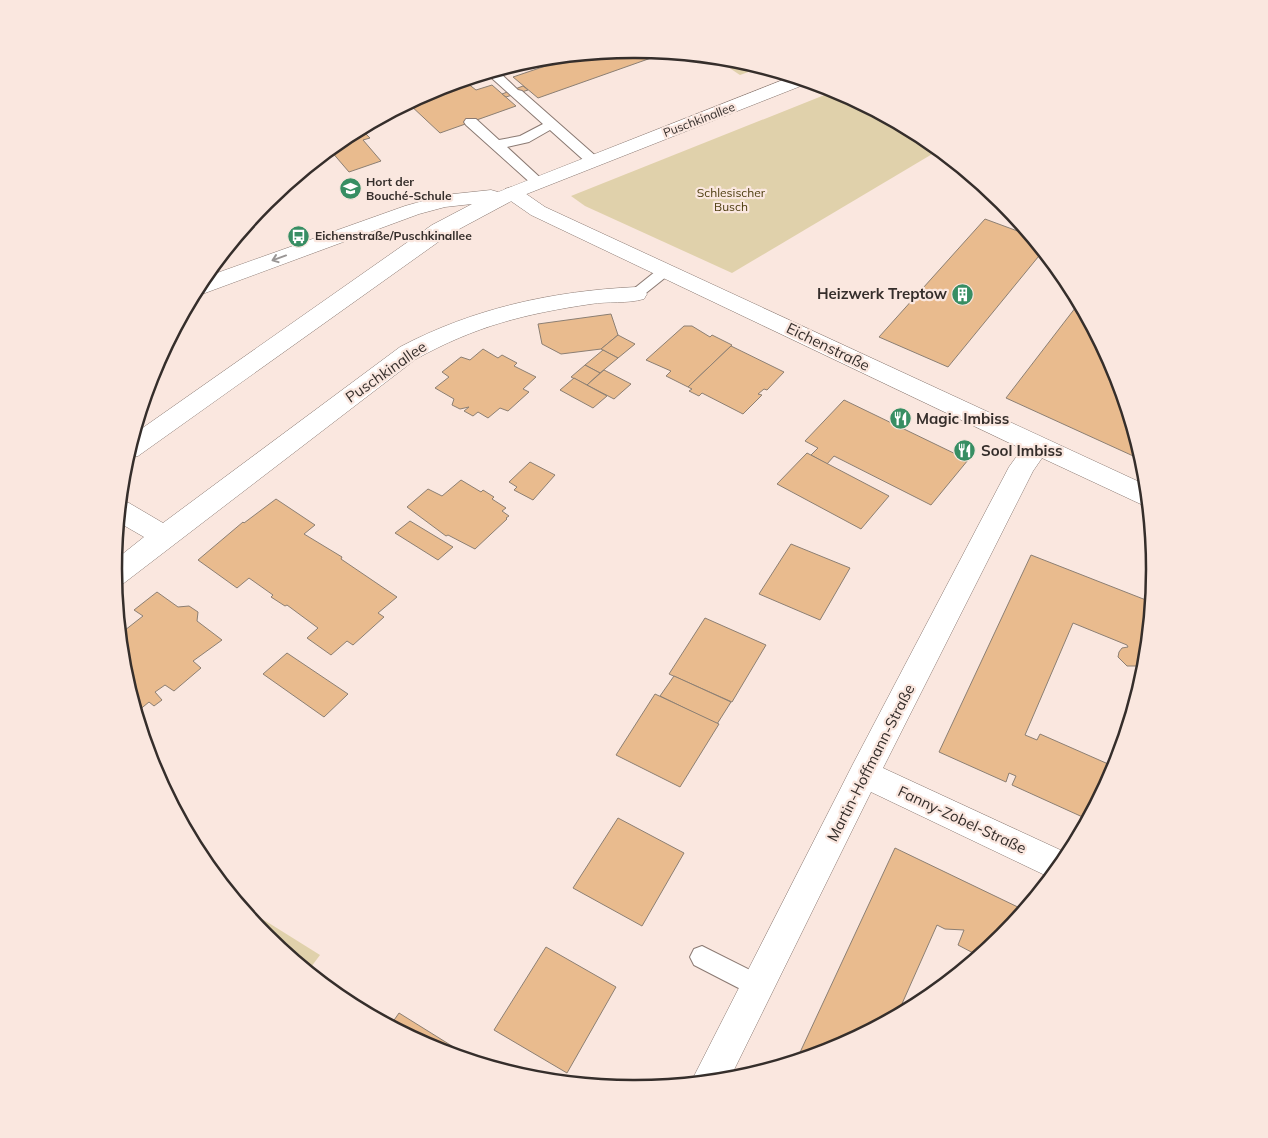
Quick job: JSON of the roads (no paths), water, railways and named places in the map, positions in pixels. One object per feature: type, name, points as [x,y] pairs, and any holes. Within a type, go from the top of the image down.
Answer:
[{"type":"street","name":"Puschkinallee","points":[[140,438],[440,230],[468,214],[512,193],[792,83]]},
{"type":"street","name":"Puschkinallee","points":[[210,283],[412,210],[444,201],[512,193]]},
{"type":"street","name":"Eichenstraße","points":[[512,193],[530,207],[1140,494]]},
{"type":"street","name":"Puschkinallee","points":[[122,569],[352,394],[408,353],[434,339],[472,323],[517,309],[593,296],[636,294]]},
{"type":"street","name":"Martin-Hoffmann-Straße","points":[[713,1074],[864,774],[1022,467],[1037,446]]},
{"type":"street","points":[[126,513],[165,536]]},
{"type":"street","name":"Fanny-Zobel-Straße","points":[[864,774],[1052,862]]},
{"type":"lane","points":[[496,77],[594,161]]},
{"type":"lane","points":[[471,122],[540,183]]},
{"type":"lane","points":[[496,145],[524,139],[552,124]]},
{"type":"lane","name":"Puschkinallee","points":[[636,294],[666,270]]},
{"type":"lane","points":[[702,957],[758,986]]},
{"type":"place","name":"Hort der Bouché-Schule","points":[[350,189]]},
{"type":"place","name":"Eichenstraße/Puschkinallee","points":[[299,236]]},
{"type":"place","name":"Heizwerk Treptow","points":[[963,294]]},
{"type":"place","name":"Magic Imbiss","points":[[900,419]]},
{"type":"place","name":"Sool Imbiss","points":[[965,451]]},
{"type":"park label","name":"Schlesischer Busch","points":[[731,200]]}]
